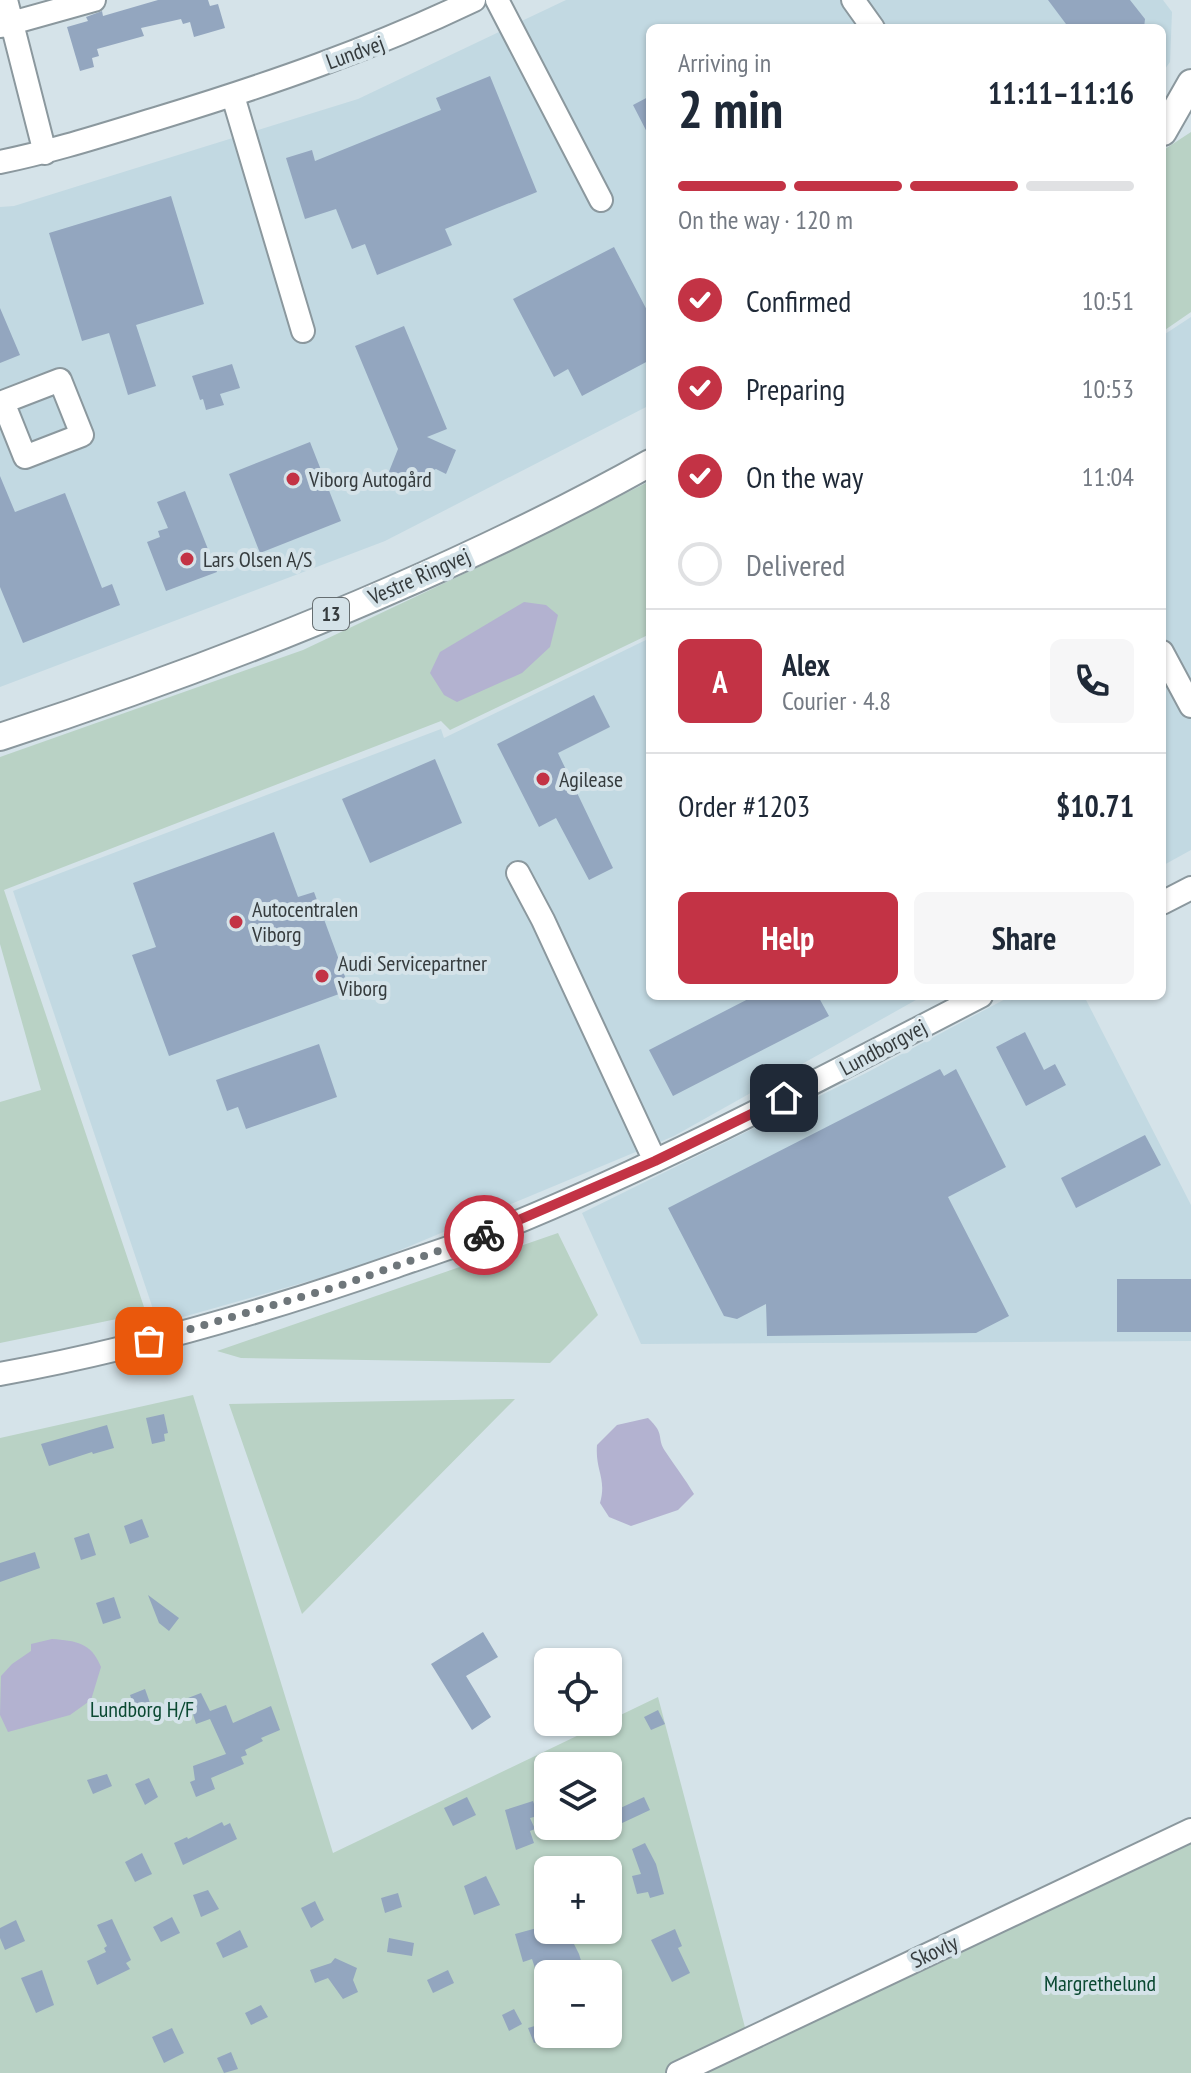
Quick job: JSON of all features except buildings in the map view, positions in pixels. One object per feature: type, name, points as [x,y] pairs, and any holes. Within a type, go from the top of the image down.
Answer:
[{"type":"main road","points":[[1166,125],[1191,83]]},
{"type":"main road","points":[[1166,130],[1191,119]]},
{"type":"main road","name":"Vestre Ringvej","points":[[0,737],[197,669],[417,579],[646,465]]},
{"type":"street","points":[[6,0],[6,25],[45,153]]},
{"type":"street","points":[[6,25],[94,0]]},
{"type":"street","name":"Lundvej","points":[[0,162],[45,153],[233,96],[400,35],[474,0]]},
{"type":"street","points":[[497,0],[601,200]]},
{"type":"street","points":[[853,0],[870,24]]},
{"type":"street","points":[[233,96],[303,331]]},
{"type":"street","points":[[1166,659],[1191,706]]},
{"type":"street","points":[[518,873],[655,1161]]},
{"type":"street","points":[[1166,901],[1191,888]]},
{"type":"street","name":"Lundborgvej","points":[[0,1374],[180,1334],[336,1287],[497,1231],[655,1161],[973,1000]]},
{"type":"street","name":"Skovly","points":[[678,2073],[1191,1830]]},
{"type":"shaded area","points":[[566,0],[1163,0],[1172,12],[1170,62],[1166,68],[1166,24],[646,24],[646,407],[385,541],[0,687],[0,207],[14,206],[358,99]]},
{"type":"shaded area","points":[[1191,317],[1191,850],[1166,864],[1166,333]]},
{"type":"shaded area","points":[[646,640],[646,1000],[916,1000],[674,1136],[362,1266],[158,1324],[13,891],[441,729],[444,738]]},
{"type":"shaded area","points":[[1003,1000],[1086,1000],[1191,1205],[1191,1341],[641,1344],[582,1213],[866,1073]]},
{"type":"green space","points":[[1191,132],[1191,312],[1166,329],[1166,148]]},
{"type":"green space","points":[[646,483],[646,636],[450,730],[441,721],[4,890],[146,1313],[0,1343],[0,1102],[41,1090],[0,944],[0,757],[303,650]]},
{"type":"green space","points":[[558,1233],[598,1315],[550,1363],[241,1358],[217,1351]]},
{"type":"green space","name":"Lundborg H/F","points":[[193,1395],[333,1853],[534,1757],[534,1840],[622,1840],[622,1752],[543,1752],[577,1736],[622,1736],[622,1714],[658,1697],[747,2035],[667,2073],[0,2073],[0,1438]]},
{"type":"green space","points":[[515,1399],[302,1614],[229,1404]]},
{"type":"green space","name":"Margrethelund","points":[[1191,1842],[1191,2073],[695,2073]]},
{"type":"water","points":[[524,602],[546,605],[558,615],[550,647],[522,673],[457,702],[444,695],[430,673],[440,652]]},
{"type":"water","points":[[648,1418],[657,1428],[665,1451],[694,1494],[678,1510],[631,1526],[609,1517],[600,1503],[602,1487],[597,1445],[617,1425]]},
{"type":"water","points":[[52,1639],[82,1644],[97,1659],[101,1667],[91,1700],[70,1715],[8,1732],[0,1715],[1,1676],[31,1651],[31,1644]]},
{"type":"way so far","points":[[149,1341],[336,1287],[484,1235]]},
{"type":"place","name":"Viborg Autogård","points":[[293,479]]},
{"type":"place","name":"Lars Olsen A/S","points":[[187,559]]},
{"type":"place","name":"Agilease","points":[[543,779]]},
{"type":"place","name":"Autocentralen Viborg","points":[[236,922]]},
{"type":"place","name":"Audi Servicepartner Viborg","points":[[322,976]]},
{"type":"route","points":[[484,1235],[655,1161],[784,1098]]}]
